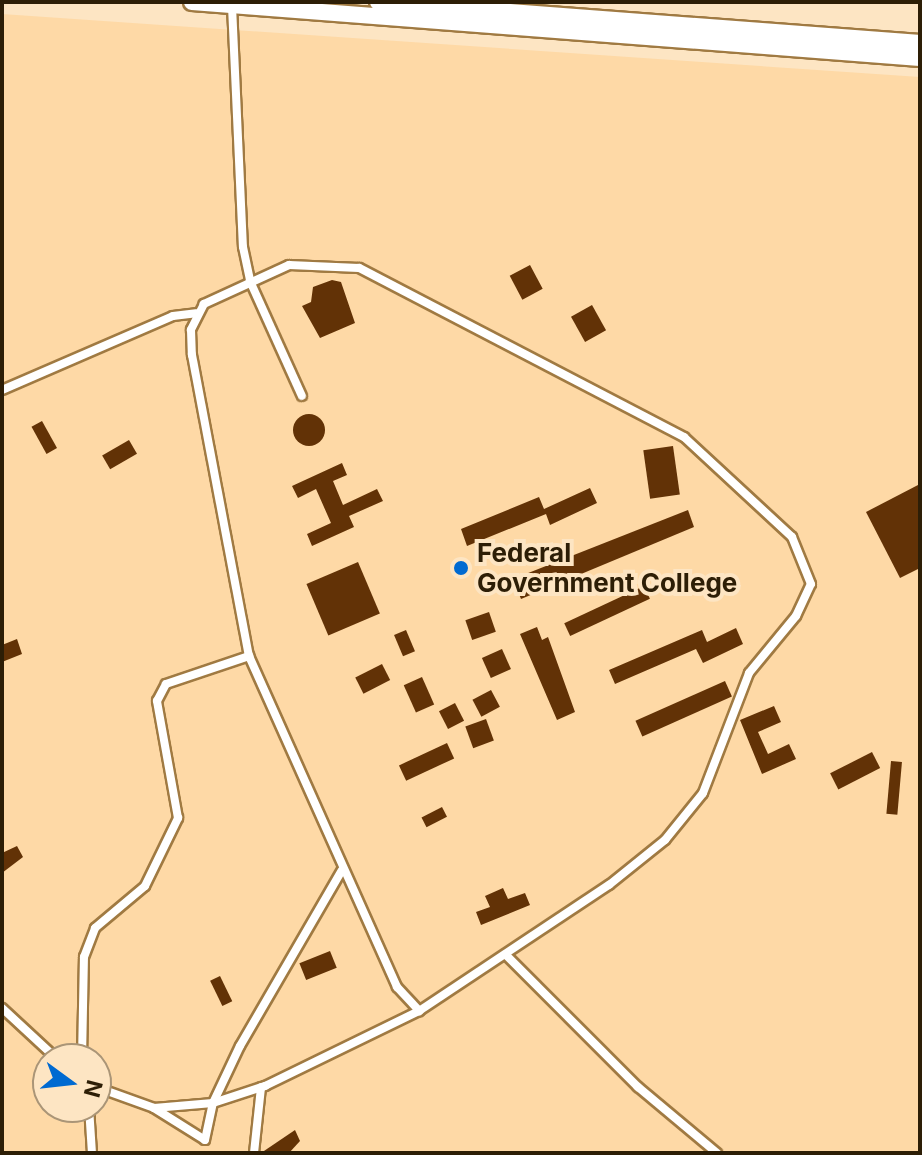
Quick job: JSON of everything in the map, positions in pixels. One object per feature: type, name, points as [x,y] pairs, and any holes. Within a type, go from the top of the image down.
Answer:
[{"type":"highway","points":[[192,2],[920,58]]},
{"type":"highway","points":[[378,2],[920,43]]},
{"type":"street","points":[[232,4],[235,178],[250,281],[302,396]]},
{"type":"street","points":[[2,390],[173,316],[196,313],[224,290],[289,265],[345,265],[509,340],[684,437],[757,498],[808,564],[806,599],[749,673],[703,793],[665,840],[506,955],[419,1011],[261,1087],[213,1103],[154,1108]]},
{"type":"street","points":[[196,313],[192,355],[249,656],[342,870],[397,987],[419,1011]]},
{"type":"street","points":[[82,1043],[84,957],[95,928],[145,886],[178,818],[157,701],[166,684],[249,656]]},
{"type":"street","points":[[112,1093],[154,1108],[201,1142],[213,1103],[294,944],[342,870]]},
{"type":"street","points":[[506,955],[638,1087],[717,1153]]},
{"type":"street","points":[[2,1008],[40,1043]]},
{"type":"street","points":[[254,1153],[261,1087]]},
{"type":"street","points":[[90,1123],[92,1153]]},
{"type":"shaded area","name":"Federal Government College","points":[[2,14],[920,77],[920,1153],[2,1153]]},
{"type":"building","points":[[530,265],[543,289],[522,300],[510,276]]},
{"type":"building","points":[[332,280],[341,282],[355,323],[320,338],[302,306],[311,302],[313,287]]},
{"type":"building","points":[[592,305],[606,330],[585,342],[571,317]]},
{"type":"building","points":[[309,414],[320,419],[325,430],[320,441],[309,446],[298,441],[293,430],[298,419]]},
{"type":"building","points":[[42,421],[57,448],[47,454],[32,427]]},
{"type":"building","points":[[129,440],[137,454],[110,469],[102,456]]},
{"type":"building","points":[[673,446],[680,495],[650,499],[643,450]]},
{"type":"building","points":[[342,463],[347,475],[333,481],[343,505],[377,489],[383,501],[349,516],[354,527],[312,546],[307,534],[331,523],[316,489],[298,498],[292,486]]},
{"type":"building","points":[[918,485],[920,568],[900,578],[866,512]]},
{"type":"building","points":[[590,488],[597,503],[550,525],[546,514],[467,546],[461,529],[539,497],[544,509]]},
{"type":"building","points":[[688,510],[694,527],[521,599],[513,579]]},
{"type":"building","points":[[358,562],[380,614],[328,635],[306,584]]},
{"type":"building","points":[[644,586],[650,599],[570,636],[564,623]]},
{"type":"building","points":[[489,612],[496,632],[472,640],[465,620]]},
{"type":"building","points":[[537,627],[542,640],[548,637],[575,712],[557,720],[520,634]]},
{"type":"building","points":[[736,628],[743,644],[703,663],[696,649],[615,684],[609,670],[702,630],[707,642]]},
{"type":"building","points":[[406,630],[415,651],[403,656],[394,635]]},
{"type":"building","points":[[17,639],[22,654],[2,662],[2,645]]},
{"type":"building","points":[[502,649],[511,669],[491,678],[482,658]]},
{"type":"building","points":[[382,664],[390,680],[363,694],[355,678]]},
{"type":"building","points":[[422,677],[434,704],[416,713],[404,685]]},
{"type":"building","points":[[725,681],[732,697],[642,736],[635,721]]},
{"type":"building","points":[[491,690],[500,707],[481,717],[472,700]]},
{"type":"building","points":[[455,703],[464,721],[448,729],[439,711]]},
{"type":"building","points":[[774,706],[781,722],[758,732],[768,754],[789,744],[796,759],[762,774],[740,720]]},
{"type":"building","points":[[486,719],[494,741],[473,748],[465,727]]},
{"type":"building","points":[[447,743],[454,758],[406,781],[399,765]]},
{"type":"building","points":[[872,752],[880,768],[838,789],[830,773]]},
{"type":"building","points":[[891,761],[902,762],[897,815],[886,814]]},
{"type":"building","points":[[442,807],[447,817],[427,827],[422,817]]},
{"type":"building","points":[[17,846],[23,857],[2,873],[2,853]]},
{"type":"building","points":[[503,888],[508,899],[525,893],[530,905],[481,925],[476,912],[490,907],[485,896]]},
{"type":"building","points":[[330,951],[337,968],[306,980],[299,963]]},
{"type":"building","points":[[220,976],[232,1001],[222,1006],[210,981]]},
{"type":"building","points":[[295,1130],[300,1141],[289,1153],[261,1153]]},
{"type":"place","name":"Federal Government College","points":[[461,568]]}]
